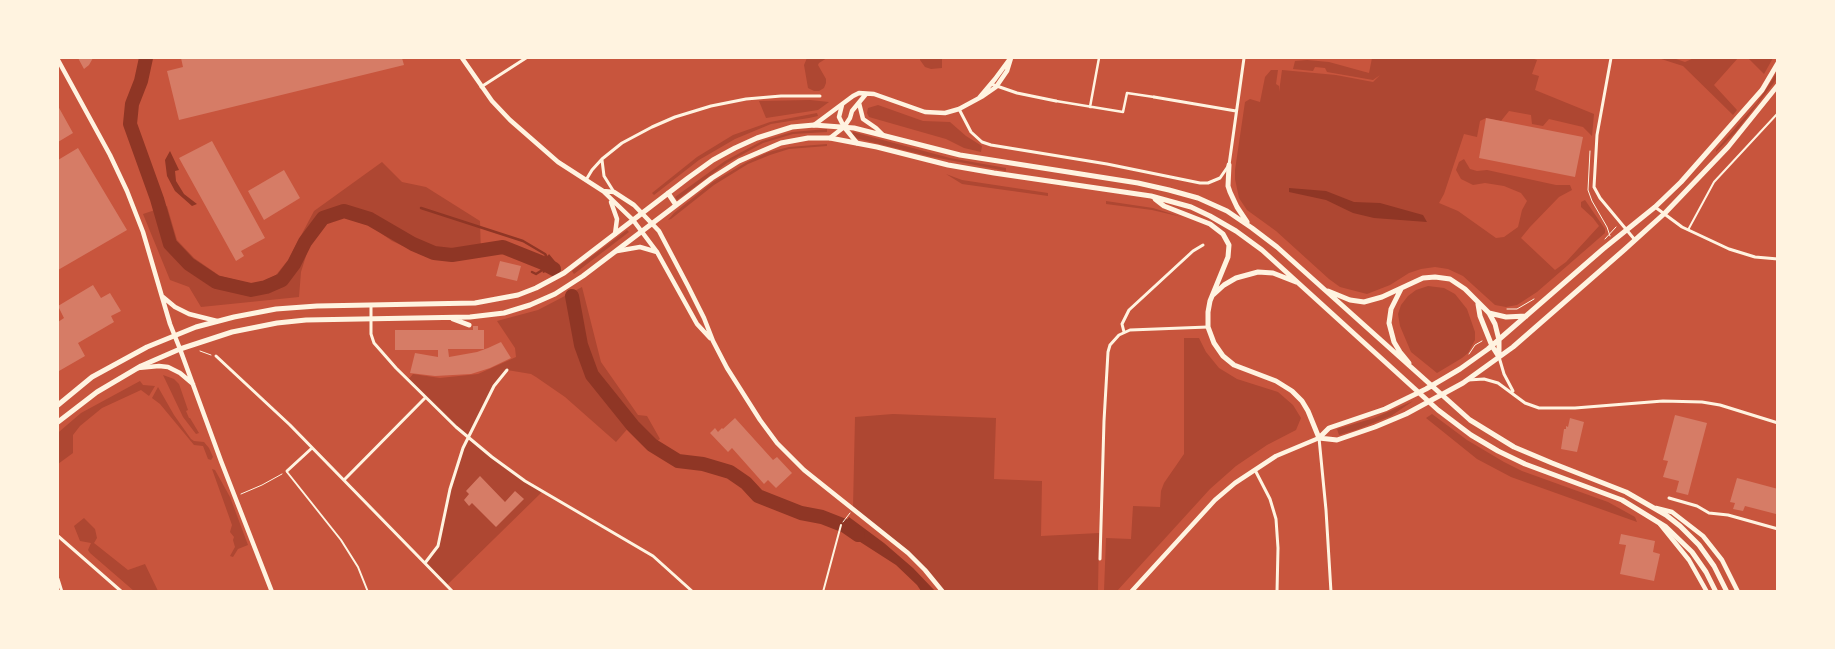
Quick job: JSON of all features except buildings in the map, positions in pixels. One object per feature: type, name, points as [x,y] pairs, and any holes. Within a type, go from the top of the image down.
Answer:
[{"type":"main road","points":[[1319,438],[1329,428],[1394,405],[1443,379],[1500,340],[1655,207],[1695,168],[1762,90],[1778,63]]},
{"type":"main road","points":[[1319,438],[1337,440],[1366,431],[1406,414],[1465,381],[1499,357],[1665,213],[1728,147],[1778,85]]},
{"type":"main road","points":[[58,405],[80,386],[107,368],[174,335],[217,321],[283,308],[464,304],[492,301],[518,295],[559,276],[713,160],[748,141],[792,127],[814,125],[844,127],[884,134],[938,150],[977,158],[1138,183],[1179,192],[1218,206],[1277,247],[1470,420],[1505,442],[1552,464],[1614,487],[1653,507],[1680,526],[1714,566],[1728,592]]},
{"type":"main road","points":[[58,422],[97,392],[136,368],[180,349],[220,335],[277,323],[312,320],[450,318],[504,313],[542,301],[574,283],[716,175],[756,153],[781,143],[808,138],[830,138],[994,174],[1151,196],[1191,208],[1219,221],[1262,250],[1434,406],[1467,432],[1516,460],[1611,496],[1657,521],[1674,534],[1692,552],[1706,572],[1716,592]]},
{"type":"main road","points":[[1229,165],[1228,186],[1230,192],[1237,207],[1252,228]]},
{"type":"main road","points":[[668,193],[676,205]]},
{"type":"main road","points":[[1151,196],[1164,206],[1210,224],[1226,238],[1229,245],[1228,257],[1208,312],[1208,327],[1218,350],[1229,362],[1239,368],[1276,381],[1298,397],[1308,411],[1319,438]]},
{"type":"main road","points":[[1213,295],[1224,285],[1236,278],[1258,272],[1273,274],[1300,283]]},
{"type":"main road","points":[[1323,289],[1350,300],[1364,302],[1377,299],[1423,278],[1443,278],[1465,289],[1489,314],[1495,324],[1500,340],[1499,357]]},
{"type":"main road","points":[[1401,289],[1391,309],[1390,330],[1400,352],[1422,378]]},
{"type":"main road","points":[[1478,304],[1480,316],[1492,346],[1499,357]]},
{"type":"main road","points":[[1489,314],[1506,317],[1526,316]]},
{"type":"main road","points":[[450,318],[469,325]]},
{"type":"street","points":[[462,58],[497,107],[558,162],[603,191],[643,231],[657,252],[697,324],[713,341]]},
{"type":"street","points":[[481,87],[526,58]]},
{"type":"street","points":[[814,125],[852,96],[859,93],[879,95],[925,112],[945,113],[959,109],[979,98],[994,86],[1010,58]]},
{"type":"street","points":[[1090,107],[1099,58]]},
{"type":"street","points":[[959,109],[966,126],[982,142],[999,147],[1107,164],[1208,183],[1220,178],[1229,165],[1244,58]]},
{"type":"street","points":[[1611,58],[1597,135],[1594,187],[1600,198],[1635,240]]},
{"type":"street","points":[[58,60],[124,183],[143,232],[174,335],[272,592]]},
{"type":"street","points":[[994,86],[1090,107],[1124,112],[1127,92],[1236,111]]},
{"type":"street","points":[[830,138],[844,127],[852,111],[866,94]]},
{"type":"street","points":[[586,180],[592,170],[622,143],[664,122],[698,110],[753,98],[820,96]]},
{"type":"street","points":[[859,103],[862,119],[884,134]]},
{"type":"street","points":[[842,105],[840,117],[844,127],[857,143]]},
{"type":"street","points":[[602,160],[604,176],[614,192],[642,213],[653,224],[666,243],[704,318],[713,341],[744,395],[777,443],[809,474],[908,553],[943,592]]},
{"type":"street","points":[[603,191],[614,192]]},
{"type":"street","points":[[610,198],[616,213],[615,234]]},
{"type":"street","points":[[1655,207],[1677,224],[1729,249],[1755,257],[1778,259]]},
{"type":"street","points":[[657,252],[658,248],[666,243]]},
{"type":"street","points":[[1124,332],[1122,324],[1129,310],[1193,251],[1203,245]]},
{"type":"street","points":[[617,251],[640,247],[657,252]]},
{"type":"street","points":[[162,296],[175,307],[188,314],[217,321]]},
{"type":"street","points":[[371,305],[372,339],[376,346],[468,438],[499,463],[542,492],[653,556],[693,592]]},
{"type":"street","points":[[1100,559],[1108,352],[1116,337],[1124,332],[1139,329],[1208,327]]},
{"type":"street","points":[[216,356],[312,448],[453,592]]},
{"type":"street","points":[[1499,357],[1504,374],[1516,395]]},
{"type":"street","points":[[136,368],[168,367],[180,373],[194,385]]},
{"type":"street","points":[[425,563],[438,546],[450,489],[459,459],[494,386],[507,370]]},
{"type":"street","points":[[1465,381],[1484,379],[1494,381],[1532,406],[1549,408],[1663,401],[1702,402],[1778,423]]},
{"type":"street","points":[[344,480],[426,398]]},
{"type":"street","points":[[1132,592],[1216,500],[1235,483],[1288,450],[1319,438],[1331,592]]},
{"type":"street","points":[[287,471],[312,448]]},
{"type":"street","points":[[1255,469],[1270,499],[1276,519],[1278,548],[1277,592]]},
{"type":"street","points":[[1669,498],[1697,506],[1709,513],[1728,515],[1778,529]]},
{"type":"street","points":[[1653,507],[1672,512],[1702,536],[1722,560],[1738,592]]},
{"type":"street","points":[[1657,521],[1689,560],[1707,592]]},
{"type":"street","points":[[58,536],[122,592]]},
{"type":"street","points":[[58,579],[62,592]]},
{"type":"lane","points":[[1688,230],[1714,182],[1778,114]]},
{"type":"lane","points":[[287,471],[341,540],[358,567],[368,592]]},
{"type":"lane","points":[[823,592],[841,525]]},
{"type":"path","points":[[1590,147],[1588,190],[1592,201],[1608,227],[1610,234],[1606,236]]},
{"type":"path","points":[[1507,310],[1517,309],[1532,299]]},
{"type":"path","points":[[1475,344],[1483,341]]},
{"type":"path","points":[[200,351],[216,356]]},
{"type":"path","points":[[235,496],[262,485],[287,471]]},
{"type":"path","points":[[841,525],[848,515]]},
{"type":"shaded area","points":[[807,58],[827,58],[818,65],[826,79],[824,88],[819,91],[808,88],[804,65]]},
{"type":"shaded area","points":[[920,58],[942,59],[942,68],[931,69],[925,67]]},
{"type":"shaded area","points":[[1372,58],[1531,58],[1537,60],[1532,74],[1539,76],[1535,90],[1594,114],[1592,136],[1583,127],[1549,119],[1543,126],[1532,124],[1531,115],[1509,111],[1501,121],[1486,118],[1480,121],[1477,137],[1464,134],[1444,194],[1439,203],[1458,211],[1496,238],[1504,237],[1518,227],[1522,210],[1527,201],[1521,193],[1504,186],[1485,183],[1473,185],[1461,179],[1456,170],[1459,162],[1464,159],[1470,169],[1477,171],[1487,170],[1556,185],[1570,185],[1572,190],[1559,197],[1521,238],[1555,270],[1566,262],[1599,226],[1581,207],[1581,202],[1585,200],[1605,229],[1605,233],[1537,292],[1517,305],[1506,307],[1495,305],[1463,276],[1448,269],[1435,267],[1421,269],[1367,294],[1340,287],[1329,279],[1276,231],[1247,210],[1239,198],[1235,170],[1245,102],[1250,99],[1260,102],[1265,77],[1271,70],[1278,70],[1276,84],[1279,86],[1279,92],[1282,70],[1336,75],[1373,82],[1380,75],[1373,80],[1327,72],[1325,68],[1315,67],[1313,71],[1293,69],[1295,61],[1307,60],[1329,62],[1369,73]]},
{"type":"shaded area","points":[[1658,58],[1673,58],[1685,62],[1694,58],[1738,58],[1714,85],[1737,110],[1733,115],[1683,66]]},
{"type":"shaded area","points":[[1748,58],[1773,58],[1764,74]]},
{"type":"shaded area","points":[[1777,72],[1777,78],[1773,84],[1735,133],[1716,152],[1757,103]]},
{"type":"shaded area","points":[[810,100],[829,102],[818,110],[766,118],[759,101]]},
{"type":"shaded area","points":[[878,105],[923,121],[950,122],[966,136],[982,146],[981,152],[964,148],[946,139],[869,117],[867,113],[868,108]]},
{"type":"shaded area","points":[[817,113],[818,116],[771,124],[735,139],[699,160],[654,195],[652,193],[697,157],[733,135],[770,122]]},
{"type":"shaded area","points":[[827,129],[827,132],[793,134],[763,143],[727,163],[677,200],[675,197],[725,161],[762,141],[792,132]]},
{"type":"shaded area","points":[[853,132],[950,158],[1006,168],[1006,171],[928,156],[855,138],[852,134]]},
{"type":"shaded area","points":[[827,144],[827,146],[789,149],[748,164],[714,185],[668,220],[713,182],[747,162],[769,152],[789,147]]},
{"type":"shaded area","points":[[170,151],[179,170],[175,171],[176,181],[184,194],[197,204],[192,206],[175,191],[167,176],[165,160]]},
{"type":"shaded area","points":[[382,162],[402,182],[426,187],[480,221],[481,256],[461,258],[423,255],[392,241],[362,220],[340,215],[324,224],[310,243],[301,272],[299,297],[201,307],[189,287],[170,280],[143,214],[167,206],[177,240],[194,258],[220,276],[252,284],[276,275],[288,260],[314,211]]},
{"type":"shaded area","points":[[946,174],[962,180],[1048,193],[1048,196],[962,184]]},
{"type":"shaded area","points":[[1289,188],[1326,191],[1354,202],[1380,203],[1423,215],[1427,222],[1374,218],[1353,213],[1326,200],[1289,192]]},
{"type":"shaded area","points":[[1106,201],[1153,208],[1182,217],[1152,210],[1106,204]]},
{"type":"shaded area","points":[[627,230],[629,232],[574,274],[572,271]]},
{"type":"shaded area","points":[[549,254],[558,265],[554,269],[543,273],[541,266]]},
{"type":"shaded area","points":[[1428,286],[1444,288],[1455,294],[1467,309],[1475,332],[1475,340],[1468,353],[1437,373],[1411,352],[1400,326],[1398,314],[1401,305],[1408,296],[1416,290]]},
{"type":"shaded area","points":[[582,287],[601,362],[638,415],[647,416],[660,439],[651,445],[630,426],[616,442],[565,397],[536,377],[531,374],[507,370],[499,378],[468,438],[408,380],[413,374],[440,378],[478,374],[516,357],[515,348],[497,321],[538,310]]},
{"type":"shaded area","points":[[1184,338],[1199,338],[1206,352],[1219,368],[1237,379],[1278,392],[1293,405],[1301,418],[1296,430],[1267,445],[1236,466],[1210,489],[1117,591],[1104,591],[1106,538],[1131,539],[1133,506],[1160,507],[1161,491],[1164,483],[1184,454]]},
{"type":"shaded area","points":[[163,375],[174,379],[179,384],[188,410],[186,411],[199,433],[196,434],[183,417]]},
{"type":"shaded area","points":[[140,381],[143,385],[155,386],[149,396],[141,390],[102,408],[80,426],[73,435],[73,453],[58,464],[58,433],[81,413]]},
{"type":"shaded area","points":[[158,387],[191,439],[204,442],[209,448],[213,457],[211,460],[208,459],[203,446],[194,445],[160,404],[152,398]]},
{"type":"shaded area","points":[[1413,401],[1391,416],[1339,435],[1337,429],[1374,418]]},
{"type":"shaded area","points":[[893,414],[996,418],[994,479],[1042,481],[1041,536],[1099,533],[1098,591],[943,591],[925,570],[853,508],[855,417]]},
{"type":"shaded area","points":[[1432,414],[1467,440],[1504,462],[1522,471],[1608,502],[1635,517],[1637,522],[1511,477],[1477,459],[1426,418]]},
{"type":"shaded area","points":[[468,438],[542,492],[447,585],[425,563],[438,546],[450,489]]},
{"type":"shaded area","points":[[212,469],[215,470],[230,497],[248,545],[238,549],[233,557],[230,556],[235,547],[234,537],[230,532],[232,525]]},
{"type":"shaded area","points":[[849,517],[884,543],[913,568],[935,591],[921,591],[896,565],[854,538],[855,533],[843,526]]},
{"type":"shaded area","points":[[84,518],[95,529],[97,538],[94,543],[128,570],[145,564],[158,591],[134,591],[90,553],[88,550],[91,543],[80,541],[74,526]]},
{"type":"waterway","points":[[146,58],[141,81],[132,104],[130,124],[157,199],[170,244],[189,264],[216,282],[251,290],[266,287],[282,280],[294,264],[305,242],[323,218],[344,211],[370,219],[413,244],[434,253],[452,255],[503,247],[554,269]]},
{"type":"waterway","points":[[421,208],[523,241],[545,254],[548,259]]},
{"type":"waterway","points":[[532,272],[536,274],[544,269]]},
{"type":"waterway","points":[[572,296],[581,345],[592,375],[633,426],[652,445],[678,461],[703,464],[730,472],[746,483],[758,496],[801,513],[822,517],[845,526],[858,535]]}]
